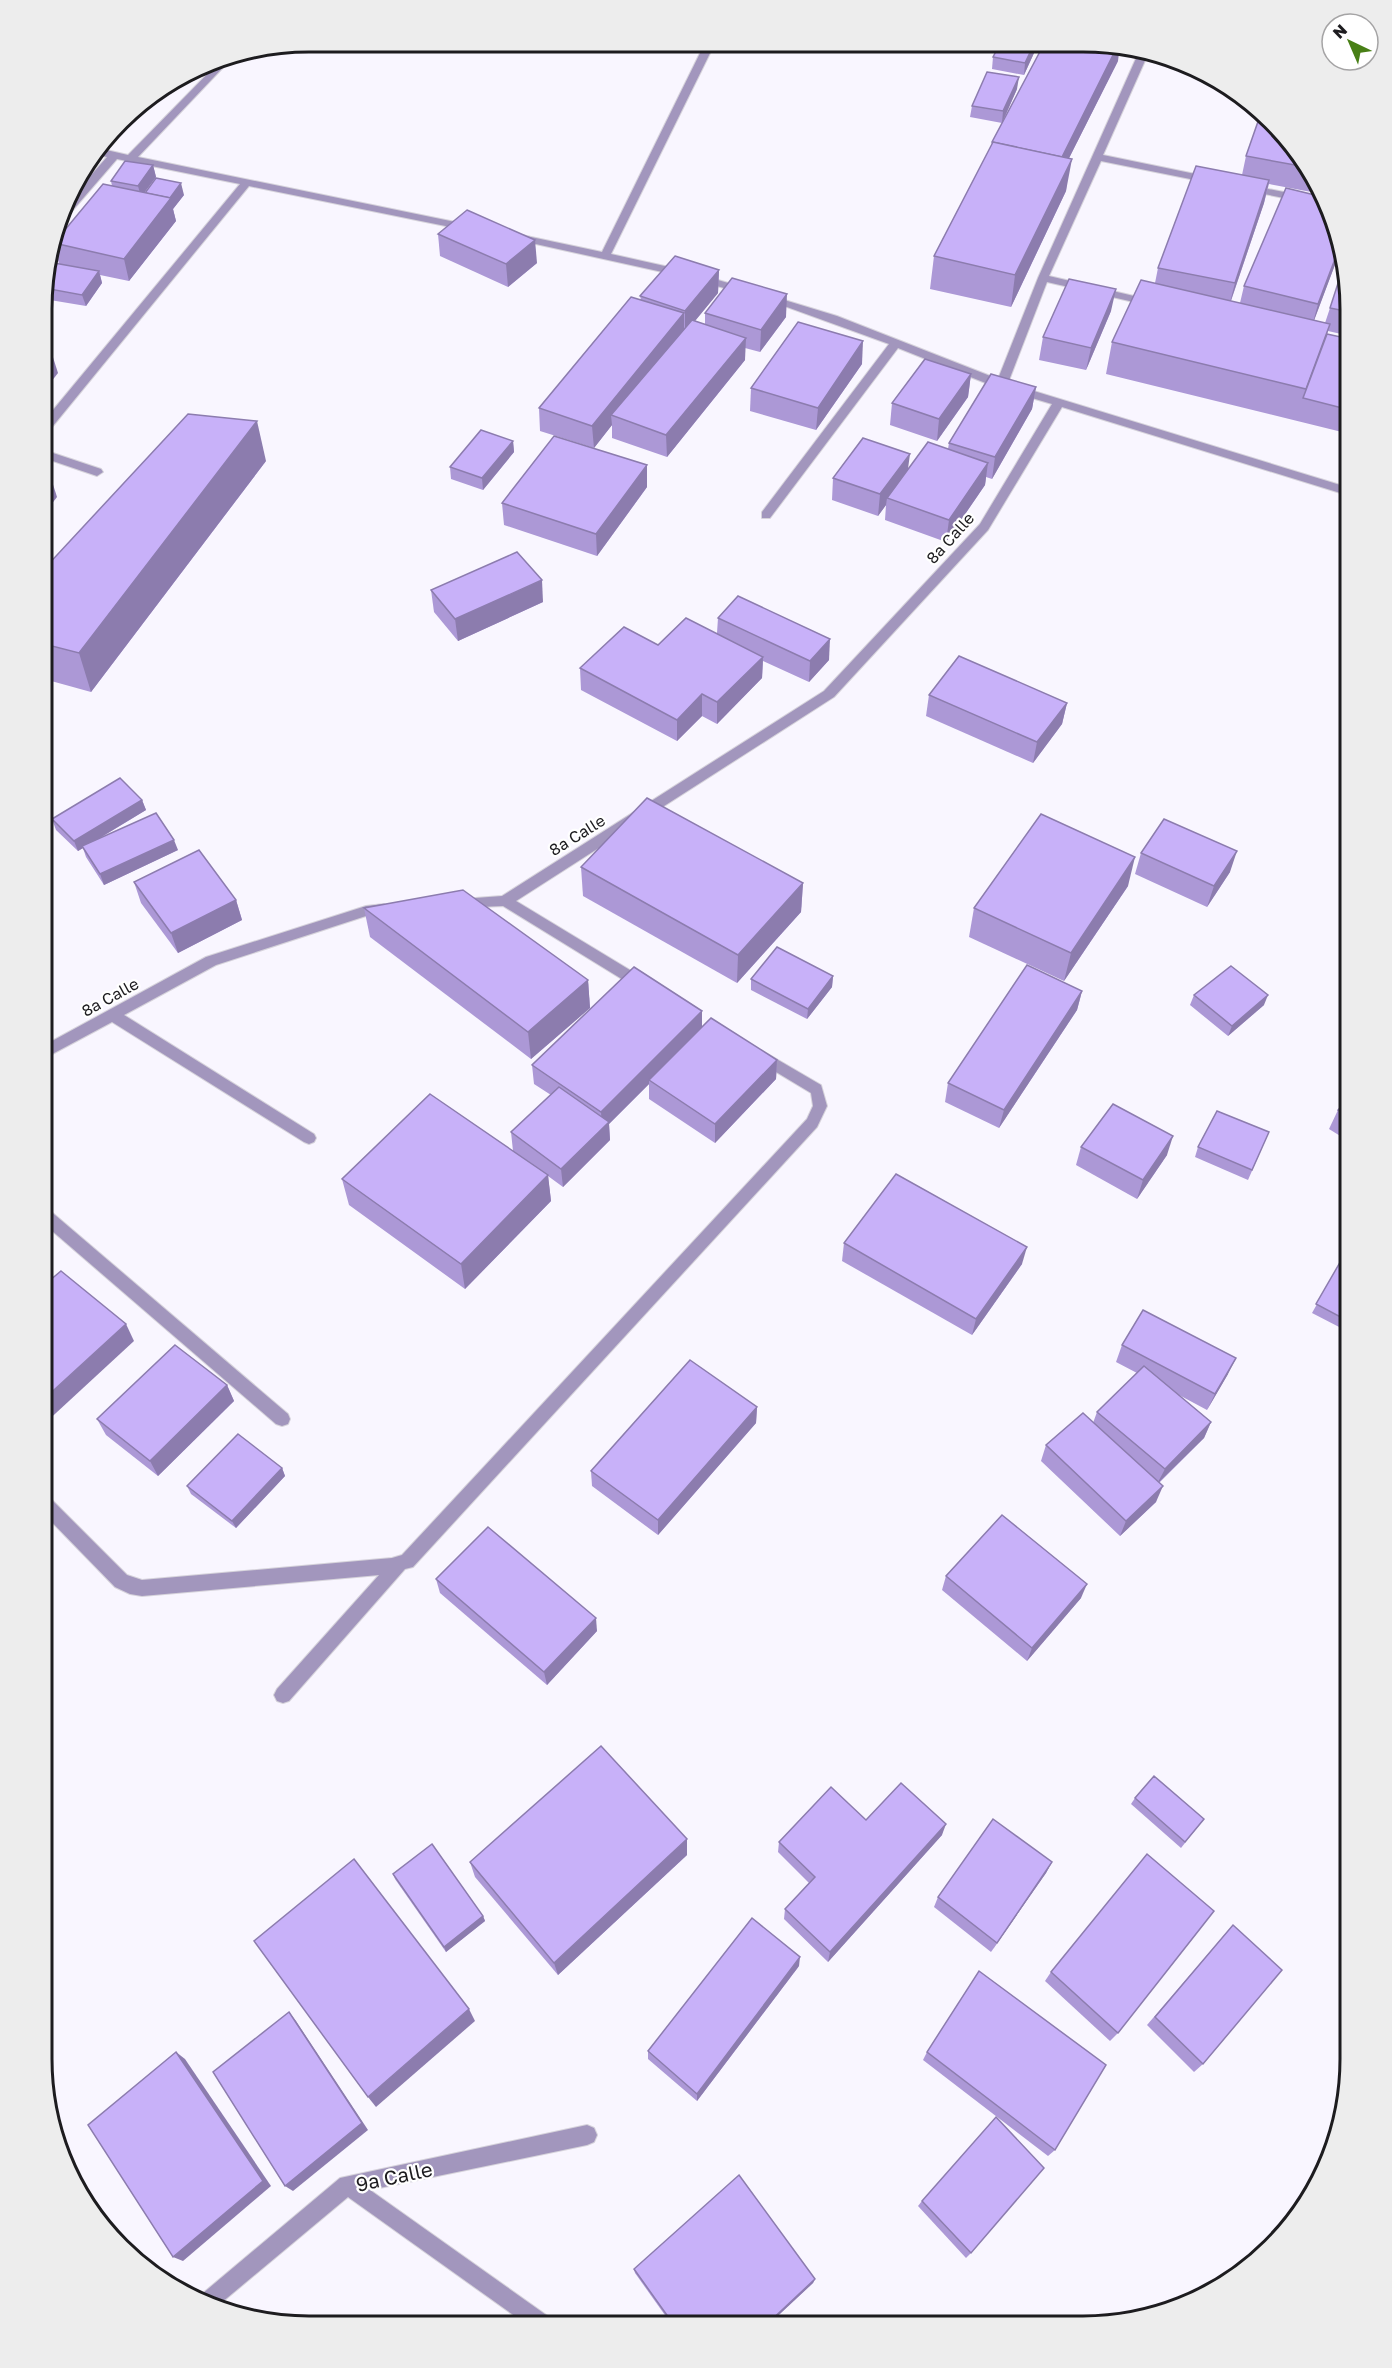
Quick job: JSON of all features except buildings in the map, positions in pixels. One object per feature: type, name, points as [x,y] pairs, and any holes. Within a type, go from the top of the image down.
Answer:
[{"type":"street","points":[[605,256],[706,52]]},
{"type":"street","points":[[1002,385],[1043,278],[1141,59]]},
{"type":"street","points":[[131,158],[218,69]]},
{"type":"street","points":[[106,153],[485,231]]},
{"type":"street","points":[[79,196],[114,155]]},
{"type":"street","points":[[1097,157],[1316,201]]},
{"type":"street","points":[[52,419],[247,182]]},
{"type":"street","points":[[508,235],[687,274],[833,318],[1002,385],[1340,489]]},
{"type":"street","points":[[1043,278],[1168,307]]},
{"type":"street","points":[[766,515],[896,343]]},
{"type":"street","name":"8a Calle","points":[[447,905],[504,901],[829,694],[984,527],[1059,403]]},
{"type":"street","points":[[52,457],[97,472]]},
{"type":"street","points":[[504,901],[655,992]]},
{"type":"street","name":"8a Calle","points":[[52,1048],[211,961],[366,911],[400,908]]},
{"type":"street","points":[[112,1015],[309,1138]]},
{"type":"street","points":[[283,1695],[399,1565],[415,1553],[821,1111],[820,1098],[816,1089],[745,1047]]},
{"type":"street","points":[[52,1222],[282,1419]]},
{"type":"street","points":[[52,1511],[121,1581],[130,1586],[142,1588],[399,1565]]},
{"type":"street","name":"9a Calle","points":[[213,2297],[347,2185],[587,2135]]},
{"type":"street","points":[[347,2185],[529,2316]]}]
